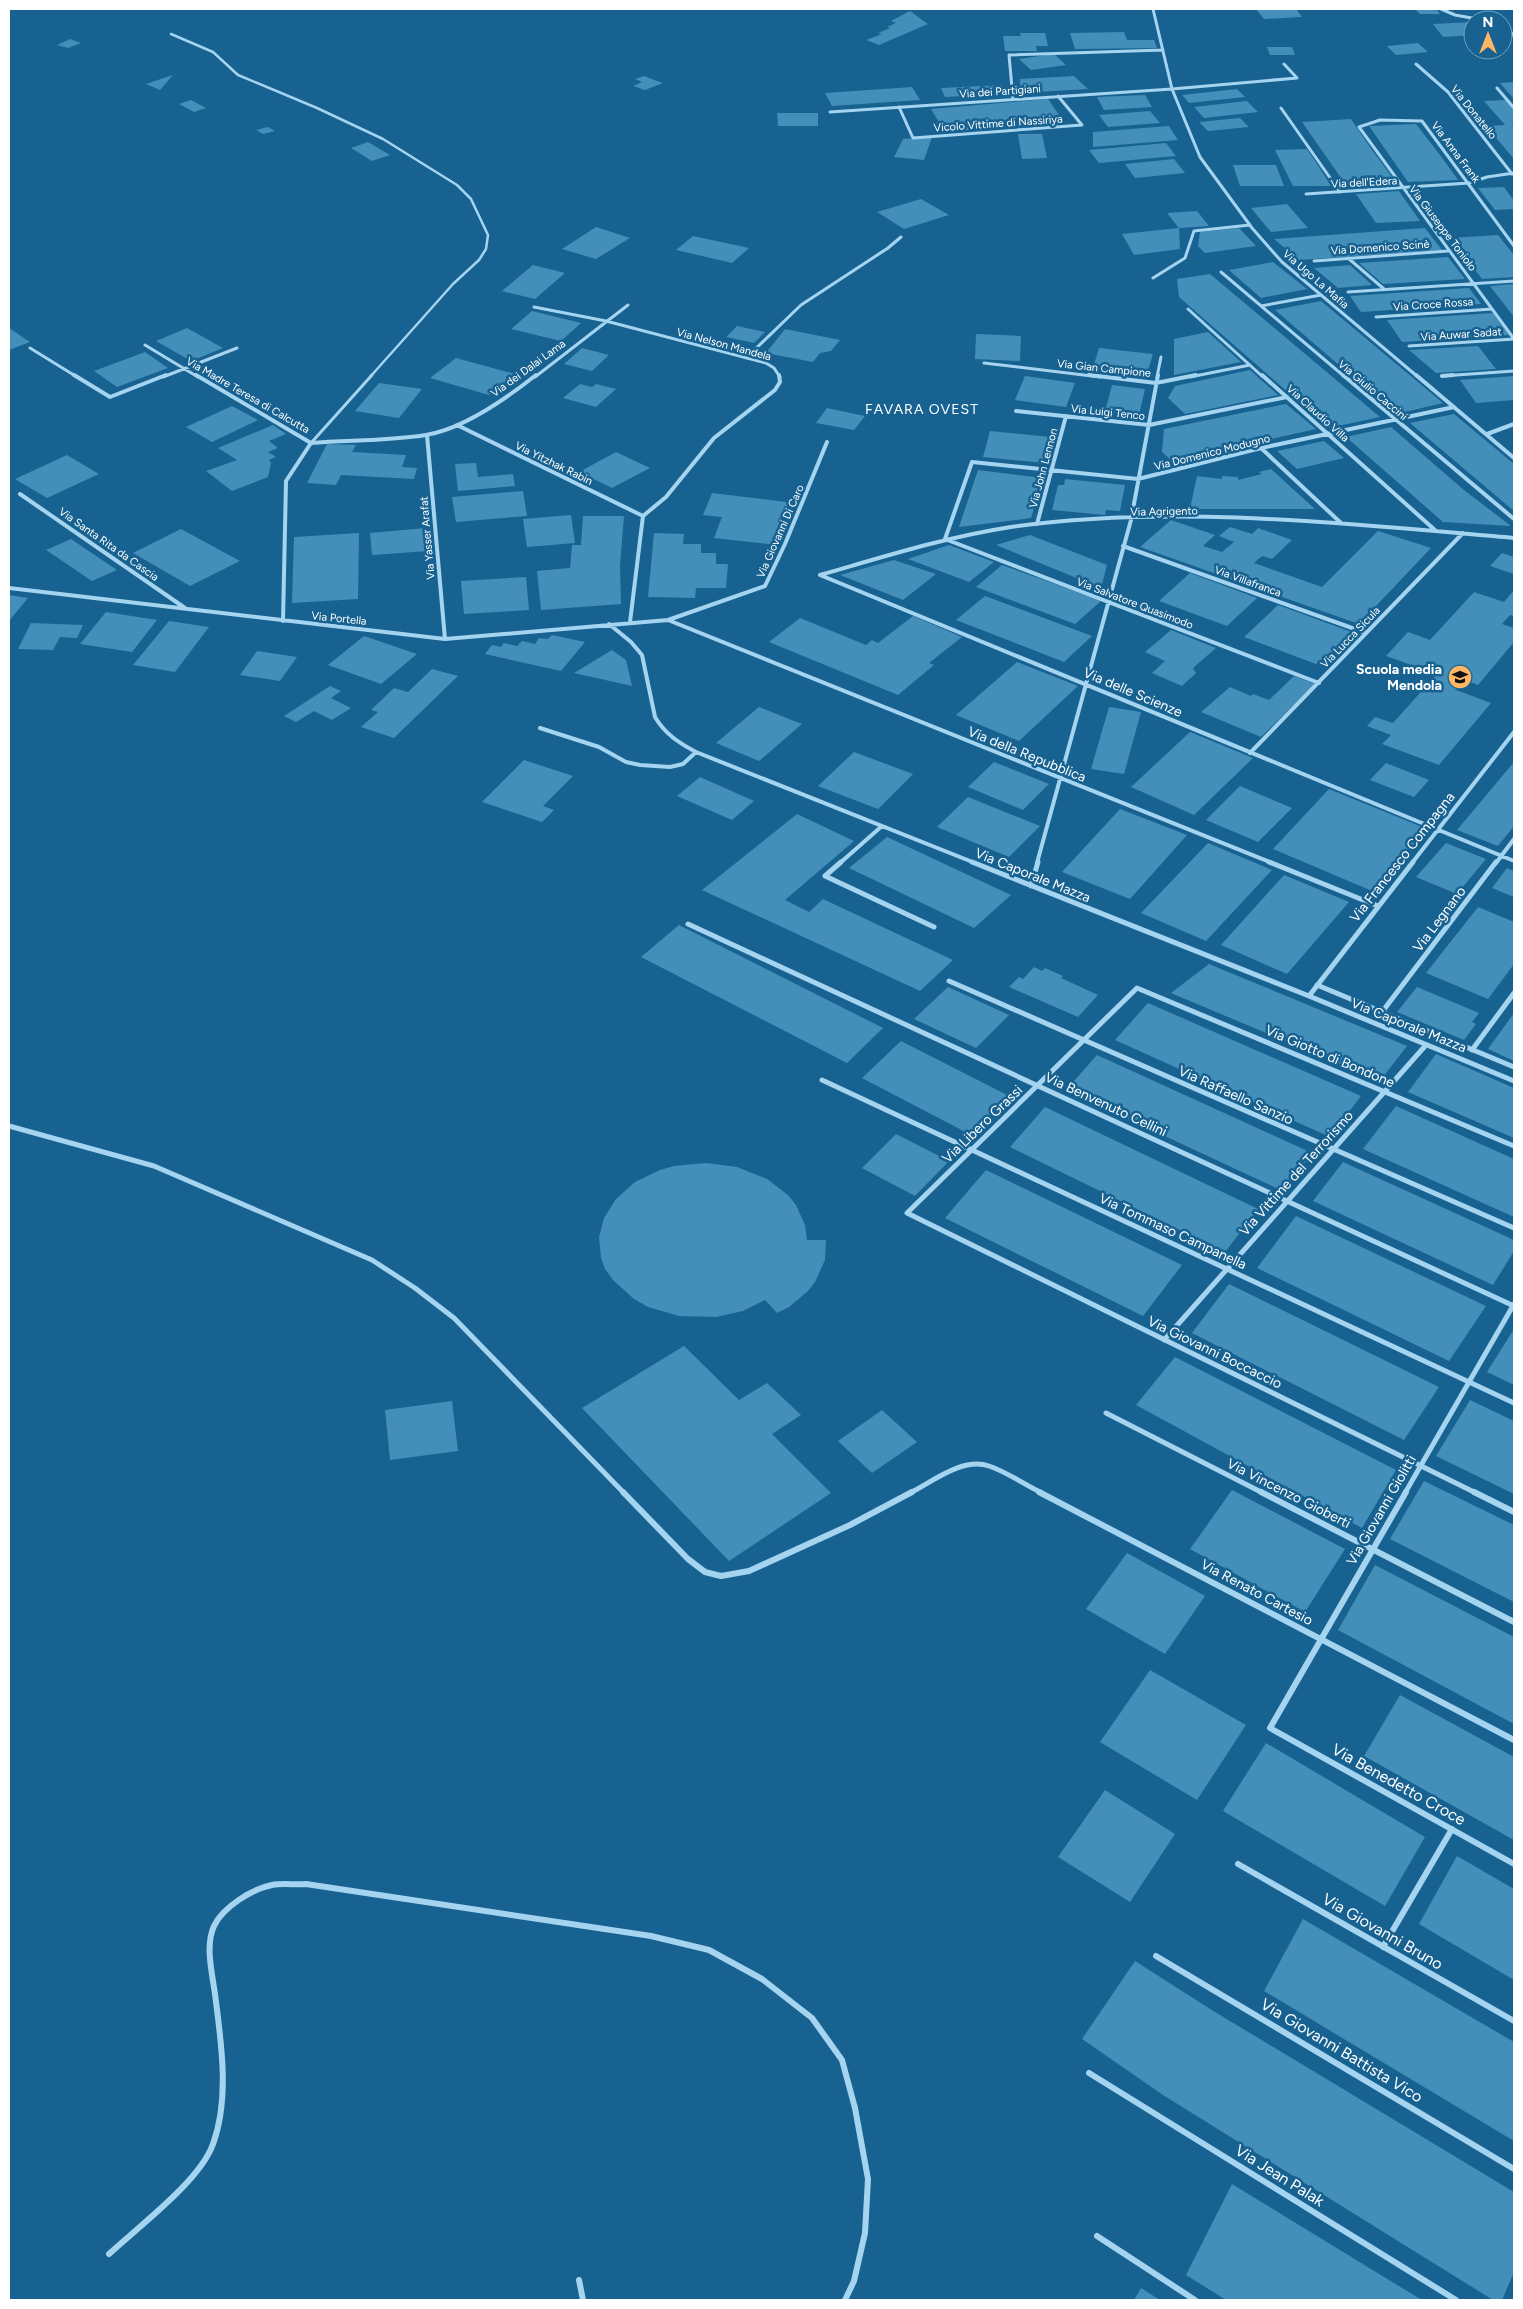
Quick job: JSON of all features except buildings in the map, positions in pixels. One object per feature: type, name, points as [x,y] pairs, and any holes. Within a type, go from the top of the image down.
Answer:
[{"type":"street","name":"Via Ugo La Mafia","points":[[1153,9],[1172,89],[1200,157],[1250,225],[1282,262],[1514,458]]},
{"type":"street","points":[[1441,9],[1463,17]]},
{"type":"street","points":[[1013,99],[1009,55],[1163,50]]},
{"type":"street","name":"Via dei Partigiani","points":[[830,112],[1172,89],[1298,78],[1284,64]]},
{"type":"street","name":"Via Donatello","points":[[1416,64],[1448,92],[1513,174]]},
{"type":"street","points":[[1497,88],[1513,106]]},
{"type":"street","name":"Vicolo Vittime di Nassiriya","points":[[899,107],[913,138],[1082,125],[1058,96]]},
{"type":"street","points":[[1281,108],[1340,192]]},
{"type":"street","name":"Via Anna Frank","points":[[1360,127],[1372,121],[1410,119],[1422,122],[1514,246]]},
{"type":"street","name":"Via Giuseppe Toniolo","points":[[1360,127],[1448,251],[1514,339]]},
{"type":"street","name":"Via dell'Edera","points":[[1306,194],[1469,184],[1487,177],[1513,174]]},
{"type":"street","points":[[1154,278],[1185,258],[1194,231],[1250,225]]},
{"type":"street","points":[[746,358],[801,305],[888,248],[901,237]]},
{"type":"street","name":"Via Domenico Scinè","points":[[1314,260],[1448,251]]},
{"type":"street","points":[[1348,258],[1384,289]]},
{"type":"street","name":"Via Giulio Caccini","points":[[1221,272],[1394,420],[1514,519]]},
{"type":"street","points":[[1348,292],[1514,281]]},
{"type":"street","points":[[1261,306],[1321,295]]},
{"type":"street","name":"Via dei Dalai Lama","points":[[311,442],[427,435],[457,425],[512,394],[628,305]]},
{"type":"street","name":"Via Nelson Mandela","points":[[534,307],[606,321],[766,363],[776,368],[781,379],[778,386],[714,438],[666,497],[643,516]]},
{"type":"street","name":"Via Claudio Villa","points":[[1188,309],[1437,531]]},
{"type":"street","name":"Via Croce Rossa","points":[[1376,317],[1492,309]]},
{"type":"street","name":"Via Auwar Sadat","points":[[1409,346],[1514,339]]},
{"type":"street","name":"Via Madre Teresa di Calcutta","points":[[145,345],[311,442],[286,481],[283,621]]},
{"type":"street","points":[[30,348],[110,397],[237,348]]},
{"type":"street","points":[[1031,886],[1131,520],[1161,357]]},
{"type":"street","name":"Via Gian Campione","points":[[984,364],[1156,383],[1250,365]]},
{"type":"street","points":[[1442,376],[1514,370]]},
{"type":"street","name":"Via Luigi Tenco","points":[[1016,411],[1148,425],[1287,397]]},
{"type":"street","name":"Via Domenico Modugno","points":[[945,539],[972,462],[1138,479],[1261,448],[1454,407]]},
{"type":"street","name":"Via John Lennon","points":[[1037,524],[1066,416]]},
{"type":"street","points":[[1487,434],[1514,424]]},
{"type":"street","name":"Via Yitzhak Rabin","points":[[457,425],[643,516]]},
{"type":"street","name":"Via Yasser Arafat","points":[[427,435],[444,639]]},
{"type":"street","name":"Via Giovanni Di Caro","points":[[668,620],[765,586],[786,544],[827,442]]},
{"type":"street","points":[[1261,448],[1341,524]]},
{"type":"street","name":"Via Santa Rita da Cascia","points":[[20,494],[187,609]]},
{"type":"street","points":[[630,622],[643,516]]},
{"type":"street","name":"Via Agrigento","points":[[820,575],[945,539],[1037,524],[1183,519],[1341,524],[1514,538]]},
{"type":"street","name":"Via Lucca Sicula","points":[[1250,753],[1463,533]]},
{"type":"street","name":"Via Salvatore Quasimodo","points":[[945,539],[1319,683]]},
{"type":"street","name":"Via Villafranca","points":[[1123,546],[1366,633]]},
{"type":"street","name":"Via delle Scienze","points":[[820,575],[1514,861]]},
{"type":"street","name":"Via Portella","points":[[9,588],[444,639],[668,620]]},
{"type":"street","name":"Via della Repubblica","points":[[668,620],[1378,906]]},
{"type":"street","name":"Via Caporale Mazza","points":[[609,624],[630,641],[642,656],[651,708],[656,722],[669,736],[696,752],[1308,996],[1514,1081]]},
{"type":"street","points":[[540,728],[599,747],[626,762],[640,766],[670,767],[683,764],[696,752]]},
{"type":"street","name":"Via Francesco Compagna","points":[[1308,996],[1514,732]]},
{"type":"street","points":[[882,826],[825,876],[934,927]]},
{"type":"street","name":"Via Legnano","points":[[1382,1012],[1514,839]]},
{"type":"street","name":"Via Benvenuto Cellini","points":[[688,924],[1514,1305]]},
{"type":"street","name":"Via Raffaello Sanzio","points":[[949,980],[1332,1150],[1514,1228]]},
{"type":"street","name":"Via Caporale Mazza","points":[[1317,985],[1514,1067]]},
{"type":"street","name":"Via Libero Grassi","points":[[907,1213],[1138,988]]},
{"type":"street","name":"Via Giotto di Bondone","points":[[1138,988],[1514,1146]]},
{"type":"street","points":[[1472,1050],[1514,993]]},
{"type":"street","name":"Via Vittime del Terrorismo","points":[[1164,1340],[1426,1045]]},
{"type":"street","name":"Via Tommaso Campanella","points":[[822,1080],[1514,1403]]},
{"type":"street","name":"Via Renato Cartesio","points":[[9,1126],[154,1166],[372,1260],[415,1288],[454,1318],[688,1559],[706,1572],[721,1576],[749,1571],[850,1525],[960,1467],[973,1464],[989,1466],[1514,1740]]},
{"type":"street","name":"Via Giovanni Boccaccio","points":[[907,1213],[1514,1512]]},
{"type":"street","name":"Via Giovanni Giolitti","points":[[1270,1728],[1514,1305]]},
{"type":"street","name":"Via Vincenzo Gioberti","points":[[1106,1413],[1514,1622]]},
{"type":"street","name":"Via Benedetto Croce","points":[[1270,1728],[1514,1864]]},
{"type":"street","points":[[1384,1947],[1452,1829]]},
{"type":"street","name":"Via Giovanni Bruno","points":[[1238,1864],[1514,2021]]},
{"type":"street","points":[[109,2254],[199,2168],[212,2146],[220,2116],[223,2087],[222,2060],[210,1954],[215,1925],[238,1901],[270,1885],[306,1884],[651,1936],[709,1950],[762,1979],[812,2018],[842,2060],[856,2108],[868,2179],[865,2233],[854,2281],[845,2300]]},
{"type":"street","name":"Via Giovanni Battista Vico","points":[[1156,1956],[1514,2169]]},
{"type":"street","name":"Via Jean Palak","points":[[1089,2073],[1456,2300]]},
{"type":"street","points":[[1097,2236],[1195,2300]]},
{"type":"street","points":[[579,2280],[583,2300]]},
{"type":"lane","points":[[171,34],[214,52],[238,75],[318,108],[384,139],[457,185],[472,199],[488,235],[486,249],[480,260],[453,284],[311,442]]},
{"type":"place","name":"Scuola media Mendola","points":[[1460,677]]},
{"type":"district","name":"FAVARA OVEST","points":[[922,409]]}]
